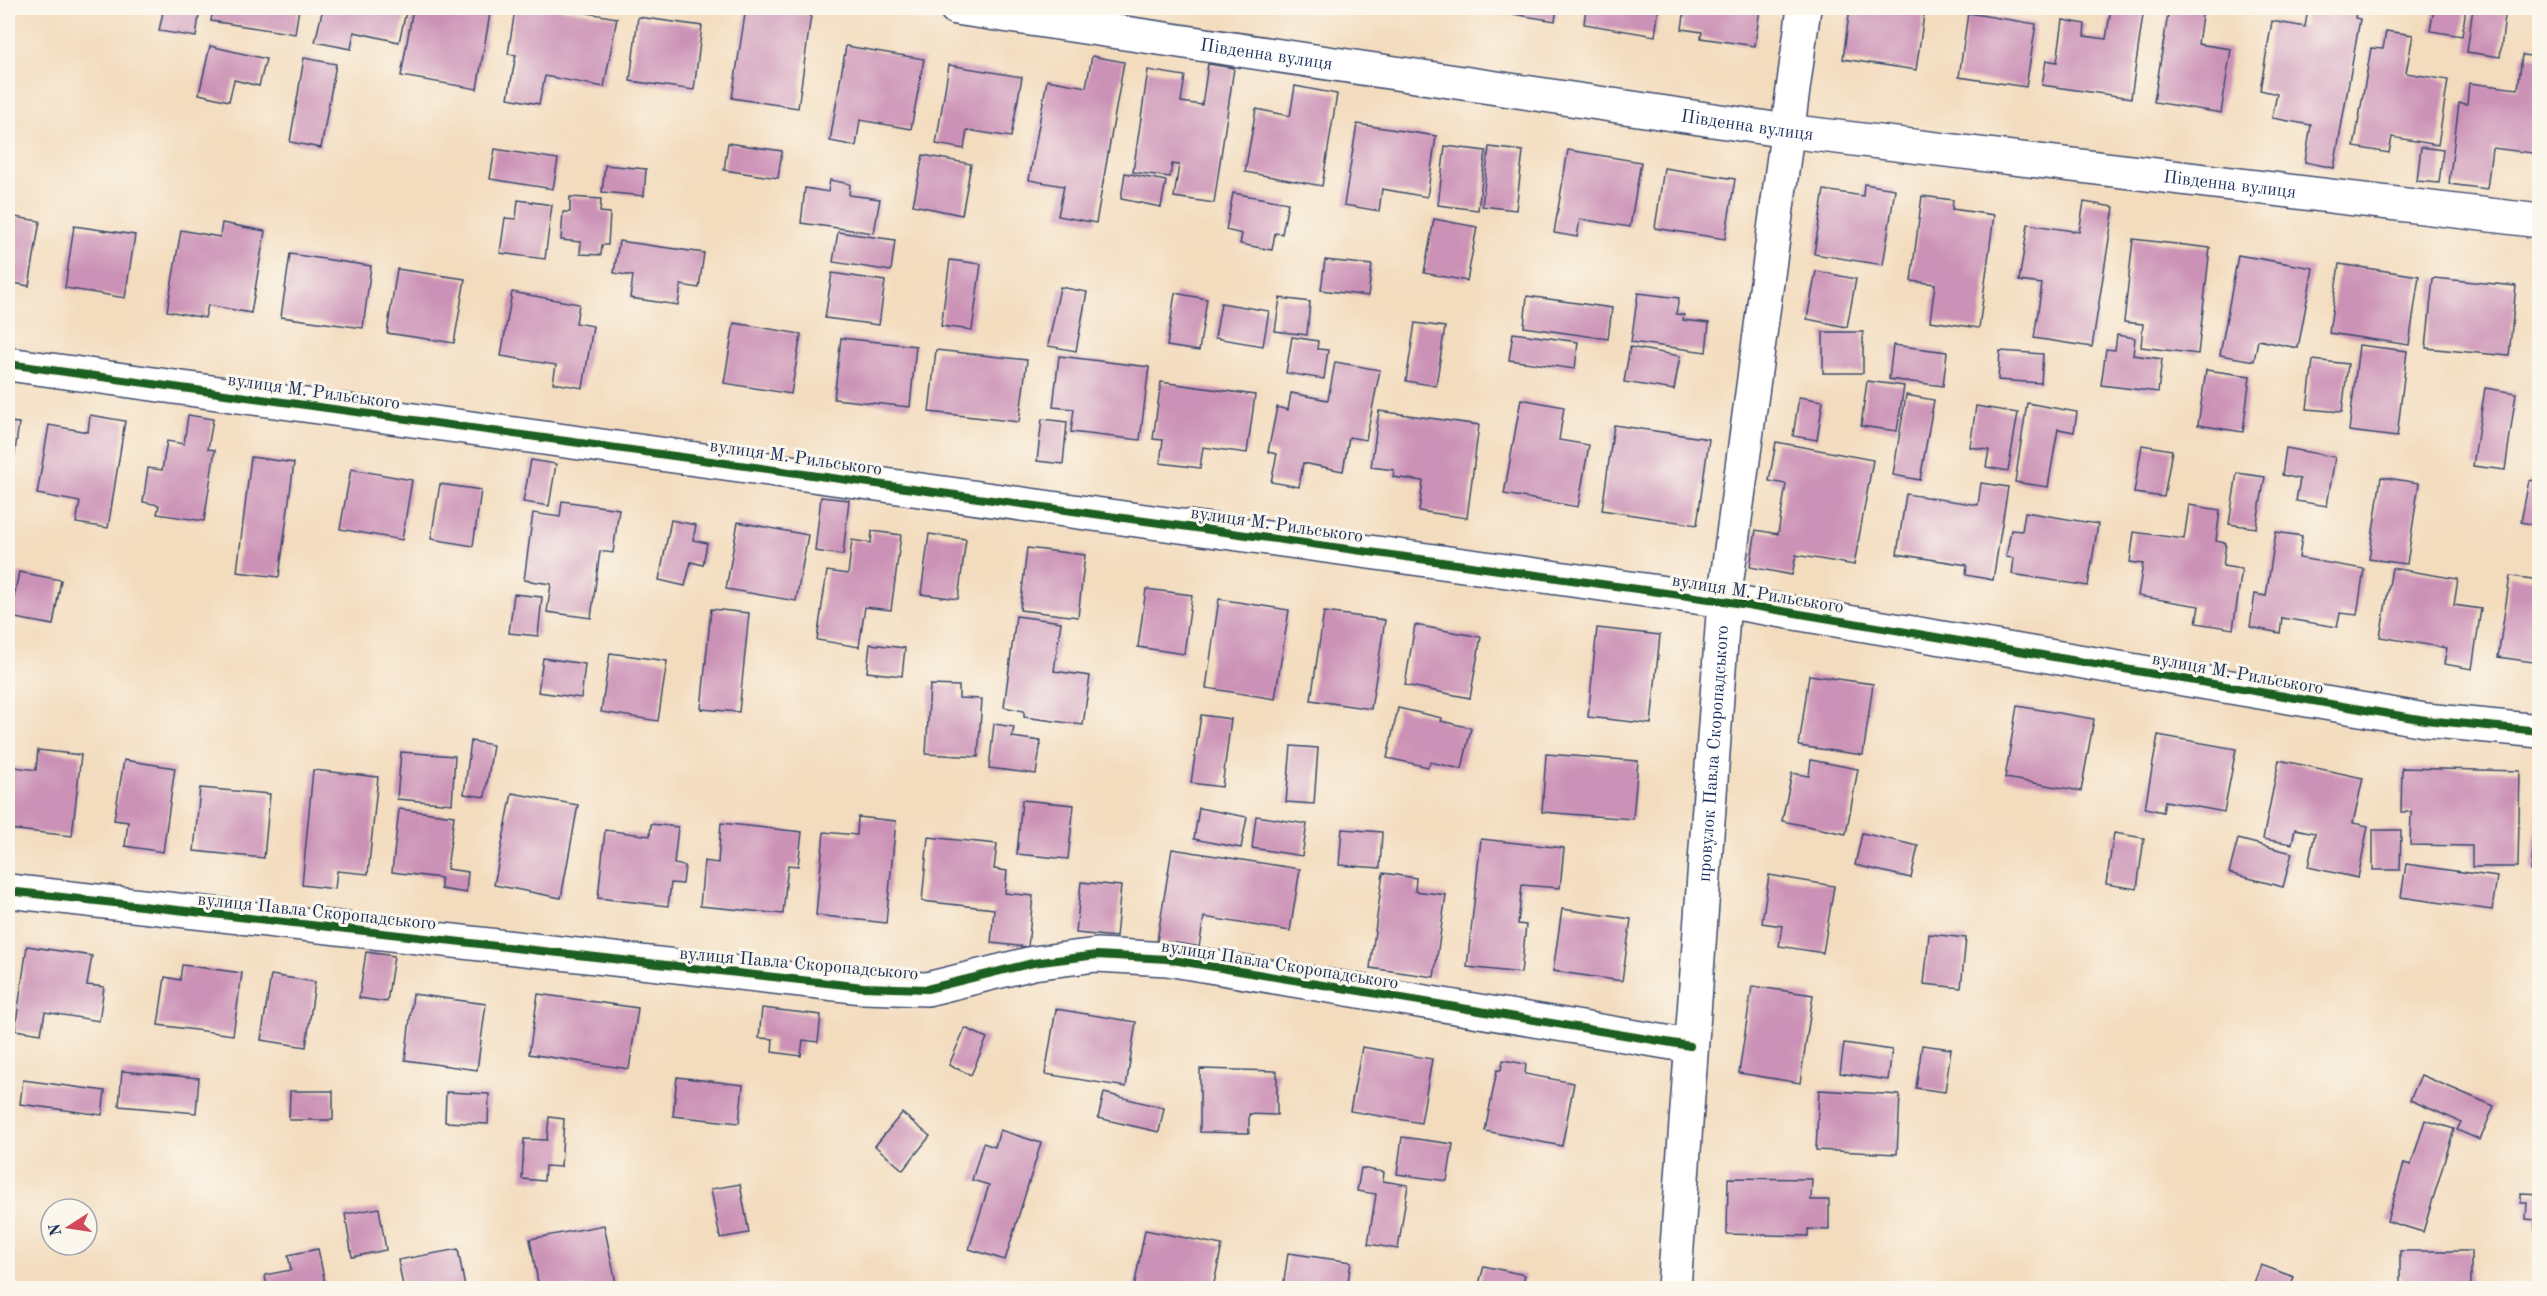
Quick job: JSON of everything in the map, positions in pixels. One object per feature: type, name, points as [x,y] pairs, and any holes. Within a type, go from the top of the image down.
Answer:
[{"type":"street","name":"Південна вулиця","points":[[956,8],[1786,131],[2540,221]]},
{"type":"street","name":"провулок Павла Скоропадського","points":[[1674,1288],[1724,601],[1804,8]]},
{"type":"street","name":"вулиця М. Рильського","points":[[8,364],[1724,601],[2426,720],[2540,731]]},
{"type":"street","name":"вулиця Павла Скоропадського","points":[[8,891],[863,987],[927,990],[1033,963],[1097,955],[1167,959],[1690,1046]]},
{"type":"building","points":[[144,8],[200,8],[196,37],[159,31],[163,12]]},
{"type":"building","points":[[213,8],[299,8],[295,34],[211,21]]},
{"type":"building","points":[[323,8],[407,8],[399,42],[354,32],[351,49],[315,42]]},
{"type":"building","points":[[413,8],[491,8],[477,89],[401,76]]},
{"type":"building","points":[[528,8],[559,8],[617,18],[604,87],[545,76],[539,104],[508,98],[516,55],[508,54],[515,10],[527,12]]},
{"type":"building","points":[[746,8],[811,15],[798,108],[732,98]]},
{"type":"building","points":[[1495,8],[1557,8],[1555,21],[1495,11]]},
{"type":"building","points":[[1586,8],[1659,8],[1655,36],[1584,24]]},
{"type":"building","points":[[1685,8],[1760,8],[1755,46],[1701,38],[1702,32],[1682,29]]},
{"type":"building","points":[[1850,8],[1925,8],[1916,70],[1843,59]]},
{"type":"building","points":[[2111,8],[2144,8],[2131,98],[2042,85],[2046,60],[2057,62],[2063,20],[2085,24],[2084,36],[2106,39]]},
{"type":"building","points":[[2169,8],[2203,8],[2198,44],[2231,49],[2221,113],[2154,102]]},
{"type":"building","points":[[2327,8],[2357,8],[2355,18],[2360,19],[2334,168],[2305,162],[2311,125],[2272,118],[2277,94],[2260,90],[2272,21],[2305,27],[2308,9],[2326,13]]},
{"type":"building","points":[[2434,8],[2466,8],[2462,36],[2430,31]]},
{"type":"building","points":[[2473,8],[2506,8],[2500,57],[2467,52]]},
{"type":"building","points":[[1968,13],[2036,24],[2026,87],[1959,77]]},
{"type":"building","points":[[638,17],[702,26],[694,90],[630,81]]},
{"type":"building","points":[[2386,31],[2413,35],[2406,73],[2448,80],[2438,145],[2392,137],[2389,153],[2354,147],[2371,48],[2383,49]]},
{"type":"building","points":[[210,46],[266,59],[259,86],[234,80],[229,101],[199,94]]},
{"type":"building","points":[[846,46],[924,59],[911,129],[860,120],[856,146],[830,141]]},
{"type":"building","points":[[2522,55],[2540,57],[2540,154],[2492,148],[2487,189],[2449,184],[2459,103],[2467,104],[2469,83],[2518,89]]},
{"type":"building","points":[[1092,56],[1124,62],[1096,223],[1058,216],[1064,186],[1029,180],[1047,80],[1086,87]]},
{"type":"building","points":[[304,58],[336,64],[321,148],[290,142]]},
{"type":"building","points":[[1208,64],[1234,68],[1214,203],[1174,197],[1179,165],[1172,164],[1170,177],[1133,172],[1148,70],[1185,76],[1181,102],[1202,105]]},
{"type":"building","points":[[949,65],[1022,77],[1011,137],[967,130],[964,149],[936,144]]},
{"type":"building","points":[[1295,86],[1337,94],[1322,186],[1245,172],[1256,109],[1290,116]]},
{"type":"building","points":[[1357,124],[1436,136],[1427,197],[1382,189],[1379,211],[1344,205]]},
{"type":"building","points":[[728,143],[782,151],[778,178],[724,170]]},
{"type":"building","points":[[1445,146],[1486,151],[1478,210],[1438,205]]},
{"type":"building","points":[[1489,147],[1523,151],[1516,210],[1482,206]]},
{"type":"building","points":[[2421,147],[2443,150],[2439,183],[2417,181]]},
{"type":"building","points":[[495,149],[558,159],[553,189],[490,179]]},
{"type":"building","points":[[1568,150],[1641,162],[1630,227],[1580,219],[1577,237],[1554,233]]},
{"type":"building","points":[[923,155],[971,164],[962,215],[913,205]]},
{"type":"building","points":[[605,165],[646,169],[644,196],[602,192]]},
{"type":"building","points":[[1664,168],[1735,179],[1725,239],[1655,228]]},
{"type":"building","points":[[1125,173],[1166,181],[1161,207],[1121,199]]},
{"type":"building","points":[[830,180],[850,184],[849,195],[880,199],[874,233],[801,223],[805,188],[828,192]]},
{"type":"building","points":[[1864,184],[1895,189],[1883,265],[1814,254],[1824,190],[1863,196]]},
{"type":"building","points":[[1233,193],[1288,203],[1282,234],[1275,233],[1272,250],[1240,244],[1242,234],[1226,230]]},
{"type":"building","points":[[1922,196],[1953,200],[1952,209],[1994,215],[1979,328],[1930,321],[1935,284],[1911,281]]},
{"type":"building","points":[[570,197],[601,199],[600,212],[610,213],[608,245],[602,245],[601,255],[580,254],[581,242],[561,240],[563,212],[570,212]]},
{"type":"building","points":[[518,200],[552,205],[545,259],[500,253],[505,218],[516,219]]},
{"type":"building","points":[[2084,202],[2114,207],[2092,347],[2034,338],[2042,284],[2019,281],[2028,224],[2079,232]]},
{"type":"building","points":[[8,216],[40,221],[29,286],[8,282]]},
{"type":"building","points":[[1434,219],[1477,227],[1467,281],[1424,273]]},
{"type":"building","points":[[222,223],[265,231],[251,313],[208,305],[205,318],[167,311],[181,230],[220,237]]},
{"type":"building","points":[[74,226],[135,235],[125,298],[65,288]]},
{"type":"building","points":[[838,232],[895,240],[891,271],[833,262]]},
{"type":"building","points":[[2133,239],[2210,248],[2198,354],[2141,347],[2143,324],[2124,322]]},
{"type":"building","points":[[619,241],[704,253],[699,288],[681,285],[678,305],[630,298],[633,276],[614,273]]},
{"type":"building","points":[[290,254],[371,266],[363,328],[281,317]]},
{"type":"building","points":[[2238,255],[2313,268],[2298,348],[2258,340],[2254,361],[2220,355]]},
{"type":"building","points":[[950,260],[981,264],[972,330],[941,326]]},
{"type":"building","points":[[1325,260],[1372,265],[1368,296],[1321,290]]},
{"type":"building","points":[[2339,264],[2419,276],[2409,345],[2329,333]]},
{"type":"building","points":[[397,269],[465,279],[454,343],[387,333]]},
{"type":"building","points":[[1816,271],[1856,279],[1847,327],[1807,319]]},
{"type":"building","points":[[832,273],[885,281],[879,325],[825,318]]},
{"type":"building","points":[[2433,278],[2516,286],[2509,356],[2426,348]]},
{"type":"building","points":[[1060,287],[1087,292],[1076,351],[1048,346]]},
{"type":"building","points":[[512,292],[579,304],[576,323],[593,326],[583,388],[553,383],[556,365],[501,356]]},
{"type":"building","points":[[1175,293],[1207,299],[1199,351],[1167,346]]},
{"type":"building","points":[[1638,293],[1679,298],[1676,314],[1684,315],[1683,320],[1709,323],[1706,352],[1631,342]]},
{"type":"building","points":[[1527,296],[1612,308],[1608,339],[1524,327]]},
{"type":"building","points":[[1280,298],[1310,302],[1307,335],[1275,331]]},
{"type":"building","points":[[1221,303],[1269,311],[1263,346],[1215,338]]},
{"type":"building","points":[[734,323],[801,334],[791,394],[724,383]]},
{"type":"building","points":[[1415,323],[1445,327],[1436,386],[1406,381]]},
{"type":"building","points":[[1823,332],[1863,332],[1863,373],[1823,373]]},
{"type":"building","points":[[1513,333],[1578,342],[1575,369],[1509,360]]},
{"type":"building","points":[[2117,335],[2135,338],[2133,355],[2162,359],[2158,392],[2101,385],[2106,349],[2115,350]]},
{"type":"building","points":[[1292,337],[1318,341],[1317,349],[1328,350],[1324,379],[1286,373]]},
{"type":"building","points":[[841,338],[916,346],[910,407],[834,399]]},
{"type":"building","points":[[1893,345],[1947,352],[1943,386],[1889,379]]},
{"type":"building","points":[[2359,345],[2407,351],[2397,437],[2349,431]]},
{"type":"building","points":[[1630,347],[1680,356],[1674,390],[1624,382]]},
{"type":"building","points":[[936,350],[1027,360],[1019,422],[929,412]]},
{"type":"building","points":[[2000,351],[2043,354],[2041,383],[1998,380]]},
{"type":"building","points":[[1059,356],[1149,367],[1140,440],[1071,432],[1074,409],[1053,407]]},
{"type":"building","points":[[2313,360],[2348,364],[2342,412],[2307,409]]},
{"type":"building","points":[[1335,362],[1380,370],[1366,440],[1349,437],[1343,471],[1303,463],[1299,487],[1271,482],[1277,454],[1268,452],[1277,407],[1288,410],[1291,393],[1328,400]]},
{"type":"building","points":[[2206,370],[2250,376],[2243,432],[2198,425]]},
{"type":"building","points":[[1867,381],[1904,386],[1897,431],[1861,426]]},
{"type":"building","points":[[1161,382],[1255,395],[1247,453],[1203,447],[1200,468],[1160,463],[1163,440],[1153,439]]},
{"type":"building","points":[[2485,388],[2516,393],[2505,470],[2473,466]]},
{"type":"building","points":[[1906,395],[1934,400],[1920,480],[1893,475]]},
{"type":"building","points":[[1799,397],[1823,401],[1817,440],[1793,436]]},
{"type":"building","points":[[1521,399],[1564,407],[1559,440],[1589,445],[1578,507],[1504,494]]},
{"type":"building","points":[[2027,403],[2077,412],[2074,432],[2058,429],[2048,487],[2015,482]]},
{"type":"building","points":[[1976,406],[2018,413],[2008,471],[1986,467],[1989,450],[1970,447]]},
{"type":"building","points":[[1379,411],[1479,425],[1467,518],[1419,511],[1423,481],[1393,477],[1394,470],[1371,467]]},
{"type":"building","points":[[90,415],[125,421],[108,528],[76,523],[80,502],[37,494],[49,425],[88,432]]},
{"type":"building","points":[[188,415],[213,419],[208,449],[215,450],[204,521],[157,514],[159,505],[143,502],[148,468],[162,470],[167,441],[184,444]]},
{"type":"building","points":[[1042,419],[1067,422],[1063,464],[1037,461]]},
{"type":"building","points":[[8,422],[19,423],[9,494],[8,494]]},
{"type":"building","points":[[1614,425],[1709,439],[1697,525],[1602,510]]},
{"type":"building","points":[[1776,442],[1873,460],[1854,565],[1796,555],[1792,575],[1750,567],[1756,530],[1778,534],[1786,484],[1769,481]]},
{"type":"building","points":[[2142,445],[2172,450],[2164,497],[2134,493]]},
{"type":"building","points":[[2286,448],[2335,457],[2327,506],[2296,501],[2300,479],[2282,475]]},
{"type":"building","points":[[251,457],[294,463],[279,577],[237,572]]},
{"type":"building","points":[[531,460],[556,464],[549,506],[523,502]]},
{"type":"building","points":[[351,469],[412,480],[402,540],[340,529]]},
{"type":"building","points":[[2237,473],[2265,477],[2256,528],[2229,524]]},
{"type":"building","points":[[2381,477],[2419,483],[2407,564],[2369,559]]},
{"type":"building","points":[[2529,480],[2540,482],[2540,526],[2521,522]]},
{"type":"building","points":[[1981,483],[2008,487],[1993,580],[1966,575],[1967,565],[1897,554],[1906,494],[1978,505]]},
{"type":"building","points":[[440,484],[481,490],[473,546],[431,539]]},
{"type":"building","points":[[821,497],[849,500],[843,555],[815,551]]},
{"type":"building","points":[[562,501],[619,509],[613,553],[600,551],[591,618],[547,612],[551,584],[524,580],[533,513],[560,517]]},
{"type":"building","points":[[2189,505],[2220,510],[2216,541],[2226,543],[2223,566],[2242,569],[2233,629],[2196,623],[2199,606],[2138,596],[2143,564],[2130,562],[2134,532],[2184,539]]},
{"type":"building","points":[[2025,512],[2098,524],[2088,586],[2012,574],[2014,558],[2006,557],[2011,530],[2022,531]]},
{"type":"building","points":[[671,520],[696,525],[693,540],[707,543],[703,565],[691,562],[685,586],[659,580]]},
{"type":"building","points":[[738,522],[808,535],[796,601],[726,589]]},
{"type":"building","points":[[872,531],[901,535],[891,610],[865,607],[859,647],[817,640],[827,571],[848,574],[852,540],[871,543]]},
{"type":"building","points":[[2276,532],[2302,536],[2299,558],[2364,569],[2357,615],[2340,613],[2337,627],[2282,618],[2280,633],[2250,627],[2255,594],[2266,596]]},
{"type":"building","points":[[929,534],[966,539],[958,599],[921,594]]},
{"type":"building","points":[[1027,548],[1085,555],[1078,617],[1020,610]]},
{"type":"building","points":[[2392,568],[2458,579],[2454,605],[2481,609],[2472,669],[2444,664],[2447,648],[2380,637]]},
{"type":"building","points":[[19,572],[61,580],[53,625],[10,617]]},
{"type":"building","points":[[2510,576],[2540,580],[2540,663],[2498,657]]},
{"type":"building","points":[[1146,589],[1192,595],[1184,654],[1138,647]]},
{"type":"building","points":[[514,594],[542,597],[538,636],[509,633]]},
{"type":"building","points":[[1219,599],[1289,610],[1275,699],[1206,688]]},
{"type":"building","points":[[711,609],[749,613],[739,712],[701,709]]},
{"type":"building","points":[[1324,612],[1385,620],[1371,709],[1311,700]]},
{"type":"building","points":[[1016,616],[1061,622],[1054,671],[1090,676],[1083,725],[1024,717],[1024,711],[1004,707]]},
{"type":"building","points":[[1415,625],[1481,637],[1470,698],[1405,685]]},
{"type":"building","points":[[1597,628],[1660,635],[1651,724],[1588,717]]},
{"type":"building","points":[[870,644],[905,648],[902,676],[867,672]]},
{"type":"building","points":[[610,653],[667,661],[658,721],[601,712]]},
{"type":"building","points":[[543,658],[585,664],[581,698],[538,692]]},
{"type":"building","points":[[1809,675],[1873,684],[1863,755],[1799,746]]},
{"type":"building","points":[[930,685],[959,686],[959,698],[982,699],[978,757],[926,754]]},
{"type":"building","points":[[2017,706],[2094,719],[2081,791],[2005,778]]},
{"type":"building","points":[[1398,708],[1442,718],[1441,721],[1471,728],[1462,769],[1430,762],[1428,767],[1387,758]]},
{"type":"building","points":[[1201,715],[1231,719],[1222,787],[1191,783]]},
{"type":"building","points":[[994,724],[1014,727],[1012,737],[1041,741],[1036,774],[989,768]]},
{"type":"building","points":[[2158,735],[2236,749],[2224,812],[2165,801],[2163,812],[2145,808]]},
{"type":"building","points":[[471,741],[493,745],[485,797],[464,794]]},
{"type":"building","points":[[1291,746],[1318,748],[1314,804],[1286,802]]},
{"type":"building","points":[[38,750],[81,755],[72,836],[8,829],[8,766],[36,770]]},
{"type":"building","points":[[401,752],[455,756],[452,804],[397,799]]},
{"type":"building","points":[[1546,754],[1638,761],[1633,819],[1542,812]]},
{"type":"building","points":[[124,760],[175,768],[163,852],[125,846],[128,822],[114,820]]},
{"type":"building","points":[[1811,760],[1858,769],[1846,834],[1782,821],[1792,773],[1809,776]]},
{"type":"building","points":[[2279,760],[2363,778],[2353,823],[2368,826],[2358,878],[2308,867],[2315,833],[2295,829],[2292,844],[2263,839]]},
{"type":"building","points":[[2402,768],[2520,771],[2518,867],[2472,867],[2472,846],[2410,845],[2411,812],[2401,812]]},
{"type":"building","points":[[313,770],[378,777],[368,874],[337,871],[335,889],[302,885]]},
{"type":"building","points":[[200,788],[270,794],[264,858],[194,851]]},
{"type":"building","points":[[512,793],[578,805],[561,898],[494,885]]},
{"type":"building","points":[[1022,800],[1074,805],[1068,859],[1017,854]]},
{"type":"building","points":[[1199,808],[1247,817],[1241,848],[1194,839]]},
{"type":"building","points":[[399,809],[454,816],[447,869],[468,872],[466,893],[441,889],[441,878],[392,872]]},
{"type":"building","points":[[2537,811],[2540,811],[2540,872],[2531,871]]},
{"type":"building","points":[[1256,816],[1307,824],[1302,856],[1252,848]]},
{"type":"building","points":[[858,817],[896,821],[886,923],[816,915],[824,832],[857,835]]},
{"type":"building","points":[[721,823],[802,832],[798,866],[788,865],[783,914],[700,906],[704,861],[718,863]]},
{"type":"building","points":[[651,824],[678,827],[674,864],[685,866],[683,884],[671,883],[668,906],[598,898],[605,830],[650,836]]},
{"type":"building","points":[[1342,829],[1382,832],[1380,868],[1339,865]]},
{"type":"building","points":[[2373,830],[2401,830],[2400,870],[2373,870]]},
{"type":"building","points":[[1862,833],[1918,846],[1911,878],[1855,865]]},
{"type":"building","points":[[2114,833],[2144,838],[2137,889],[2106,884]]},
{"type":"building","points":[[928,837],[997,844],[994,869],[1007,871],[1005,893],[1033,896],[1028,947],[991,943],[994,909],[922,901]]},
{"type":"building","points":[[1481,839],[1564,848],[1560,888],[1522,885],[1518,924],[1526,925],[1521,973],[1467,967]]},
{"type":"building","points":[[2238,839],[2292,853],[2283,887],[2229,873]]},
{"type":"building","points":[[1172,849],[1300,869],[1290,931],[1204,917],[1199,947],[1157,941]]},
{"type":"building","points":[[2406,864],[2497,877],[2492,910],[2401,897]]},
{"type":"building","points":[[1383,873],[1416,878],[1415,891],[1446,895],[1434,977],[1370,968]]},
{"type":"building","points":[[1769,875],[1834,886],[1823,953],[1779,946],[1782,926],[1762,923]]},
{"type":"building","points":[[1081,882],[1121,886],[1116,937],[1076,933]]},
{"type":"building","points":[[1562,909],[1631,919],[1622,981],[1553,971]]},
{"type":"building","points":[[1929,934],[1966,938],[1961,988],[1924,984]]},
{"type":"building","points":[[27,946],[92,956],[87,985],[104,987],[99,1021],[45,1012],[41,1034],[15,1030]]},
{"type":"building","points":[[366,952],[394,956],[387,1002],[359,998]]},
{"type":"building","points":[[182,965],[242,973],[233,1035],[158,1025],[165,977],[180,980]]},
{"type":"building","points":[[271,975],[315,982],[306,1047],[261,1040]]},
{"type":"building","points":[[1752,986],[1813,995],[1800,1083],[1739,1073]]},
{"type":"building","points":[[413,994],[486,1004],[477,1070],[405,1060]]},
{"type":"building","points":[[538,994],[638,1008],[629,1069],[529,1054]]},
{"type":"building","points":[[762,1008],[821,1015],[818,1042],[803,1040],[801,1056],[772,1052],[773,1039],[759,1038]]},
{"type":"building","points":[[1056,1009],[1136,1022],[1126,1087],[1045,1074]]},
{"type":"building","points":[[965,1028],[987,1038],[971,1075],[949,1065]]},
{"type":"building","points":[[1844,1043],[1892,1050],[1888,1080],[1840,1073]]},
{"type":"building","points":[[1922,1045],[1951,1049],[1945,1092],[1916,1088]]},
{"type":"building","points":[[1362,1047],[1432,1059],[1421,1123],[1350,1111]]},
{"type":"building","points":[[1503,1060],[1526,1064],[1525,1074],[1574,1083],[1562,1146],[1485,1131],[1497,1070],[1501,1070]]},
{"type":"building","points":[[1200,1069],[1277,1071],[1277,1115],[1249,1114],[1249,1133],[1200,1132]]},
{"type":"building","points":[[122,1071],[199,1078],[196,1113],[119,1106]]},
{"type":"building","points":[[2421,1075],[2494,1106],[2480,1140],[2457,1130],[2461,1122],[2410,1100]]},
{"type":"building","points":[[677,1077],[743,1085],[739,1123],[673,1116]]},
{"type":"building","points":[[23,1080],[105,1091],[102,1115],[20,1104]]},
{"type":"building","points":[[1819,1090],[1900,1095],[1897,1154],[1816,1150]]},
{"type":"building","points":[[290,1091],[333,1091],[333,1120],[289,1120]]},
{"type":"building","points":[[446,1092],[489,1094],[488,1124],[445,1122]]},
{"type":"building","points":[[1104,1093],[1164,1108],[1159,1132],[1098,1118]]},
{"type":"building","points":[[902,1113],[930,1136],[903,1170],[875,1146]]},
{"type":"building","points":[[549,1117],[564,1119],[561,1167],[545,1166],[544,1181],[522,1179],[524,1139],[547,1140]]},
{"type":"building","points":[[2425,1120],[2454,1129],[2423,1232],[2387,1221],[2404,1163],[2411,1165]]},
{"type":"building","points":[[1000,1130],[1041,1143],[1005,1260],[969,1249],[989,1185],[972,1180],[983,1143],[995,1147]]},
{"type":"building","points":[[1402,1137],[1453,1144],[1447,1181],[1397,1174]]},
{"type":"building","points":[[1361,1168],[1384,1172],[1383,1181],[1408,1185],[1398,1249],[1368,1244],[1376,1194],[1357,1191]]},
{"type":"building","points":[[1728,1178],[1812,1179],[1811,1200],[1829,1200],[1829,1230],[1808,1229],[1808,1236],[1727,1234]]},
{"type":"building","points":[[740,1184],[749,1233],[720,1238],[711,1189]]},
{"type":"building","points":[[2521,1193],[2540,1194],[2540,1230],[2535,1230],[2535,1220],[2526,1219],[2527,1203],[2521,1203]]},
{"type":"building","points":[[379,1208],[386,1250],[352,1257],[345,1214]]},
{"type":"building","points":[[604,1225],[617,1288],[539,1288],[530,1239]]},
{"type":"building","points":[[1145,1230],[1222,1245],[1213,1288],[1134,1288]]},
{"type":"building","points":[[318,1249],[326,1288],[267,1288],[265,1275],[291,1270],[288,1255]]},
{"type":"building","points":[[458,1249],[465,1288],[396,1288],[403,1286],[398,1260]]},
{"type":"building","points":[[2400,1251],[2471,1251],[2471,1288],[2400,1288]]},
{"type":"building","points":[[1288,1253],[1351,1262],[1347,1288],[1283,1288]]},
{"type":"building","points":[[2261,1265],[2294,1277],[2290,1288],[2252,1288]]},
{"type":"building","points":[[1484,1266],[1525,1275],[1522,1288],[1478,1288]]},
{"type":"building","points":[[8,1273],[11,1273],[12,1288],[8,1288]]},
{"type":"building","points":[[2222,1282],[2239,1288],[2219,1288]]},
{"type":"cycle path","points":[[8,364],[1724,601],[2425,720],[2540,731]]},
{"type":"cycle path","points":[[8,891],[863,987],[927,989],[1033,963],[1097,955],[1167,959],[1690,1046]]}]
